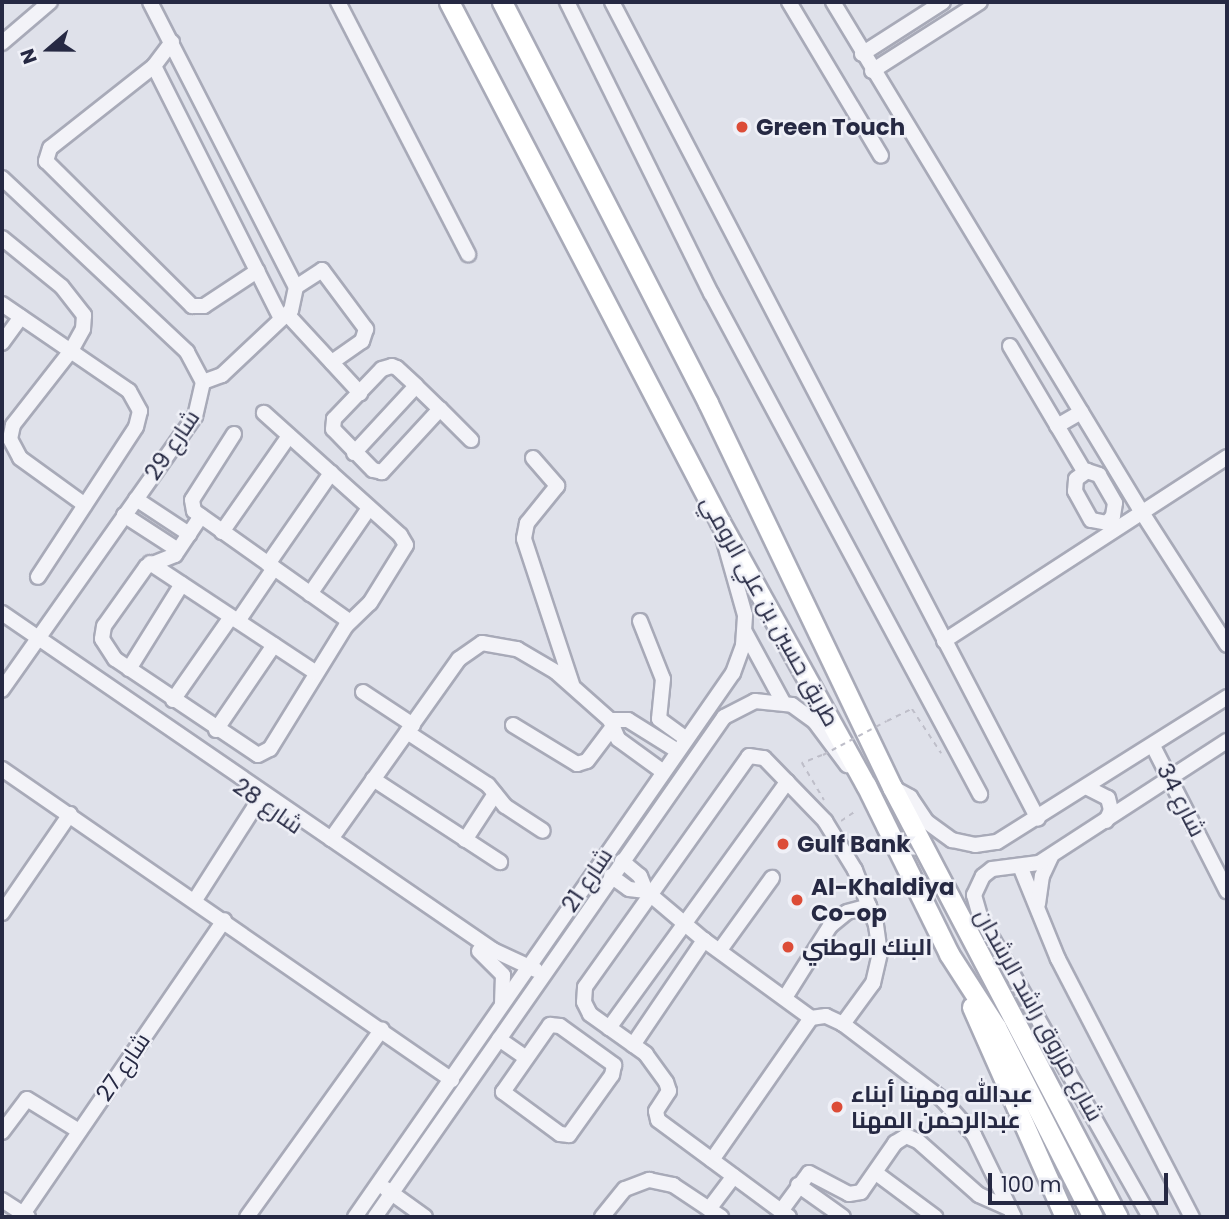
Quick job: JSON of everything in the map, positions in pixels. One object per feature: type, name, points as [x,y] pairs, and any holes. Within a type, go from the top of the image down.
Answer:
[{"type":"highway","name":"طريق حسين بن علي الرومي","points":[[449,2],[720,522],[866,785],[949,954],[1001,1036],[1093,1217]]},
{"type":"highway","name":"طريق حسين بن علي الرومي","points":[[502,2],[708,403],[892,787],[1118,1217]]},
{"type":"highway","points":[[949,954],[1065,1217]]},
{"type":"highway","points":[[1062,1111],[1130,1217]]},
{"type":"street","points":[[3,41],[50,2]]},
{"type":"street","points":[[150,2],[296,287]]},
{"type":"street","points":[[338,2],[468,254]]},
{"type":"street","points":[[567,2],[710,293],[981,794]]},
{"type":"street","points":[[612,2],[1038,820]]},
{"type":"street","points":[[789,2],[881,156]]},
{"type":"street","points":[[823,2],[852,38]]},
{"type":"street","points":[[833,2],[852,38],[1141,511],[1227,645]]},
{"type":"street","points":[[862,54],[943,2]]},
{"type":"street","points":[[872,71],[980,2]]},
{"type":"street","points":[[172,42],[154,66],[50,148],[46,161],[192,306],[204,306],[257,271]]},
{"type":"street","points":[[154,66],[257,271],[284,317],[332,362],[360,393]]},
{"type":"street","name":"شارع 29","points":[[2,178],[187,352],[203,382],[195,416],[2,690]]},
{"type":"street","points":[[2,237],[81,309],[83,329],[70,352],[13,425],[10,439],[20,458],[85,505]]},
{"type":"street","points":[[203,382],[222,374],[284,317],[296,287],[322,270],[365,326],[364,339],[332,362]]},
{"type":"street","points":[[2,304],[133,395],[140,411],[139,422],[38,577]]},
{"type":"street","points":[[2,343],[21,317]]},
{"type":"street","points":[[1010,346],[1084,473]]},
{"type":"street","points":[[440,409],[385,471],[373,470],[336,436],[333,425],[388,366],[416,386],[440,409],[471,440]]},
{"type":"street","points":[[354,453],[416,386]]},
{"type":"street","points":[[1057,426],[1081,412]]},
{"type":"street","points":[[201,516],[178,550],[167,560],[150,563],[102,631],[106,650],[248,752],[263,754],[349,621],[370,603],[405,550],[403,538],[264,413]]},
{"type":"street","points":[[234,434],[192,500],[194,511],[349,621]]},
{"type":"street","points":[[222,531],[289,436]]},
{"type":"street","points":[[944,641],[1227,457]]},
{"type":"street","points":[[533,458],[557,486],[527,523],[524,539],[572,684]]},
{"type":"street","points":[[173,700],[235,619],[331,473]]},
{"type":"street","points":[[136,499],[189,534]]},
{"type":"street","points":[[310,594],[369,508]]},
{"type":"street","points":[[124,515],[178,550]]},
{"type":"street","name":"شارع 21","points":[[355,1217],[452,1080],[680,744],[733,673],[744,631],[743,601],[720,522]]},
{"type":"street","points":[[150,563],[316,673]]},
{"type":"street","points":[[129,669],[182,584]]},
{"type":"street","name":"شارع 28","points":[[2,613],[34,641],[490,959],[505,982],[501,1007]]},
{"type":"street","points":[[640,621],[663,679],[659,719],[680,744]]},
{"type":"street","name":"شارع 28","points":[[2,623],[34,641],[494,950],[544,973]]},
{"type":"street","points":[[744,631],[770,686],[783,702],[808,715],[866,785]]},
{"type":"street","points":[[331,839],[459,659],[482,643],[517,649],[572,684],[611,724],[618,739],[662,771]]},
{"type":"street","points":[[216,730],[274,645]]},
{"type":"street","points":[[363,692],[543,831]]},
{"type":"street","points":[[892,787],[910,797],[927,822],[951,840],[987,845],[1015,834],[1038,820],[1227,697]]},
{"type":"street","name":"شارع 21","points":[[382,1215],[392,1194],[713,730],[724,717],[746,704],[783,702]]},
{"type":"street","points":[[513,725],[577,764],[587,761],[611,724],[628,720],[680,744]]},
{"type":"street","points":[[698,721],[709,720],[713,730]]},
{"type":"street","name":"شارع مرزوق راشد الرشدان","points":[[1150,1217],[976,906],[974,895],[983,876],[1018,866],[1033,866],[1052,856],[1227,741]]},
{"type":"street","name":"شارع 34","points":[[1153,746],[1227,891]]},
{"type":"street","points":[[843,1024],[877,973],[880,943],[869,906],[836,837],[764,758],[754,754],[745,758],[648,893],[585,987],[586,1008],[650,1058],[668,1085],[656,1111],[658,1120],[785,1214],[798,1185],[813,1173],[855,1194],[876,1173],[897,1140],[910,1136],[979,1195],[1012,1213]]},
{"type":"street","points":[[2,769],[382,1029],[452,1080]]},
{"type":"street","points":[[373,779],[500,862]]},
{"type":"street","points":[[610,1028],[787,782]]},
{"type":"street","points":[[1088,788],[1108,798],[1106,821]]},
{"type":"street","points":[[465,840],[495,794]]},
{"type":"street","points":[[195,900],[259,800]]},
{"type":"street","points":[[2,913],[70,814]]},
{"type":"street","points":[[1015,834],[1009,852],[1192,1217]]},
{"type":"street","points":[[1038,909],[1039,887],[1052,856]]},
{"type":"street","points":[[622,861],[640,876],[648,893],[683,923],[786,996],[811,1018]]},
{"type":"street","points":[[611,877],[629,889],[648,893]]},
{"type":"street","points":[[720,950],[772,878]]},
{"type":"street","points":[[786,996],[830,926],[847,912],[869,906]]},
{"type":"street","name":"شارع 27","points":[[2,1199],[25,1216],[79,1131],[224,920]]},
{"type":"street","points":[[633,1045],[704,940]]},
{"type":"street","points":[[712,1160],[811,1018],[826,1016],[843,1024],[955,1111],[981,1148],[1012,1213]]},
{"type":"street","points":[[555,1025],[606,1057],[614,1072],[574,1131],[565,1135],[504,1095],[504,1087],[524,1057],[546,1028],[555,1025]]},
{"type":"street","points":[[247,1217],[382,1029]]},
{"type":"street","points":[[499,1039],[524,1057]]},
{"type":"street","points":[[2,1132],[27,1099],[79,1131]]},
{"type":"street","points":[[876,1173],[935,1217]]},
{"type":"street","points":[[602,1217],[625,1189],[649,1180],[673,1185],[715,1213],[734,1176]]},
{"type":"street","points":[[378,1184],[425,1217]]},
{"type":"street","points":[[798,1185],[844,1217]]},
{"type":"street","points":[[367,1200],[382,1215]]},
{"type":"path","points":[[827,804],[802,763],[912,709],[938,754]]},
{"type":"path","points":[[833,815],[838,823],[856,811]]},
{"type":"place","name":"Green Touch","points":[[742,127]]},
{"type":"place","name":"Gulf Bank","points":[[783,844]]},
{"type":"place","name":"Al-Khaldiya Co-op","points":[[797,900]]},
{"type":"place","name":"البنك الوطني","points":[[788,947]]},
{"type":"place","name":"عبدالله ومهنا أبناء عبدالرحمن المهنا","points":[[837,1107]]}]
